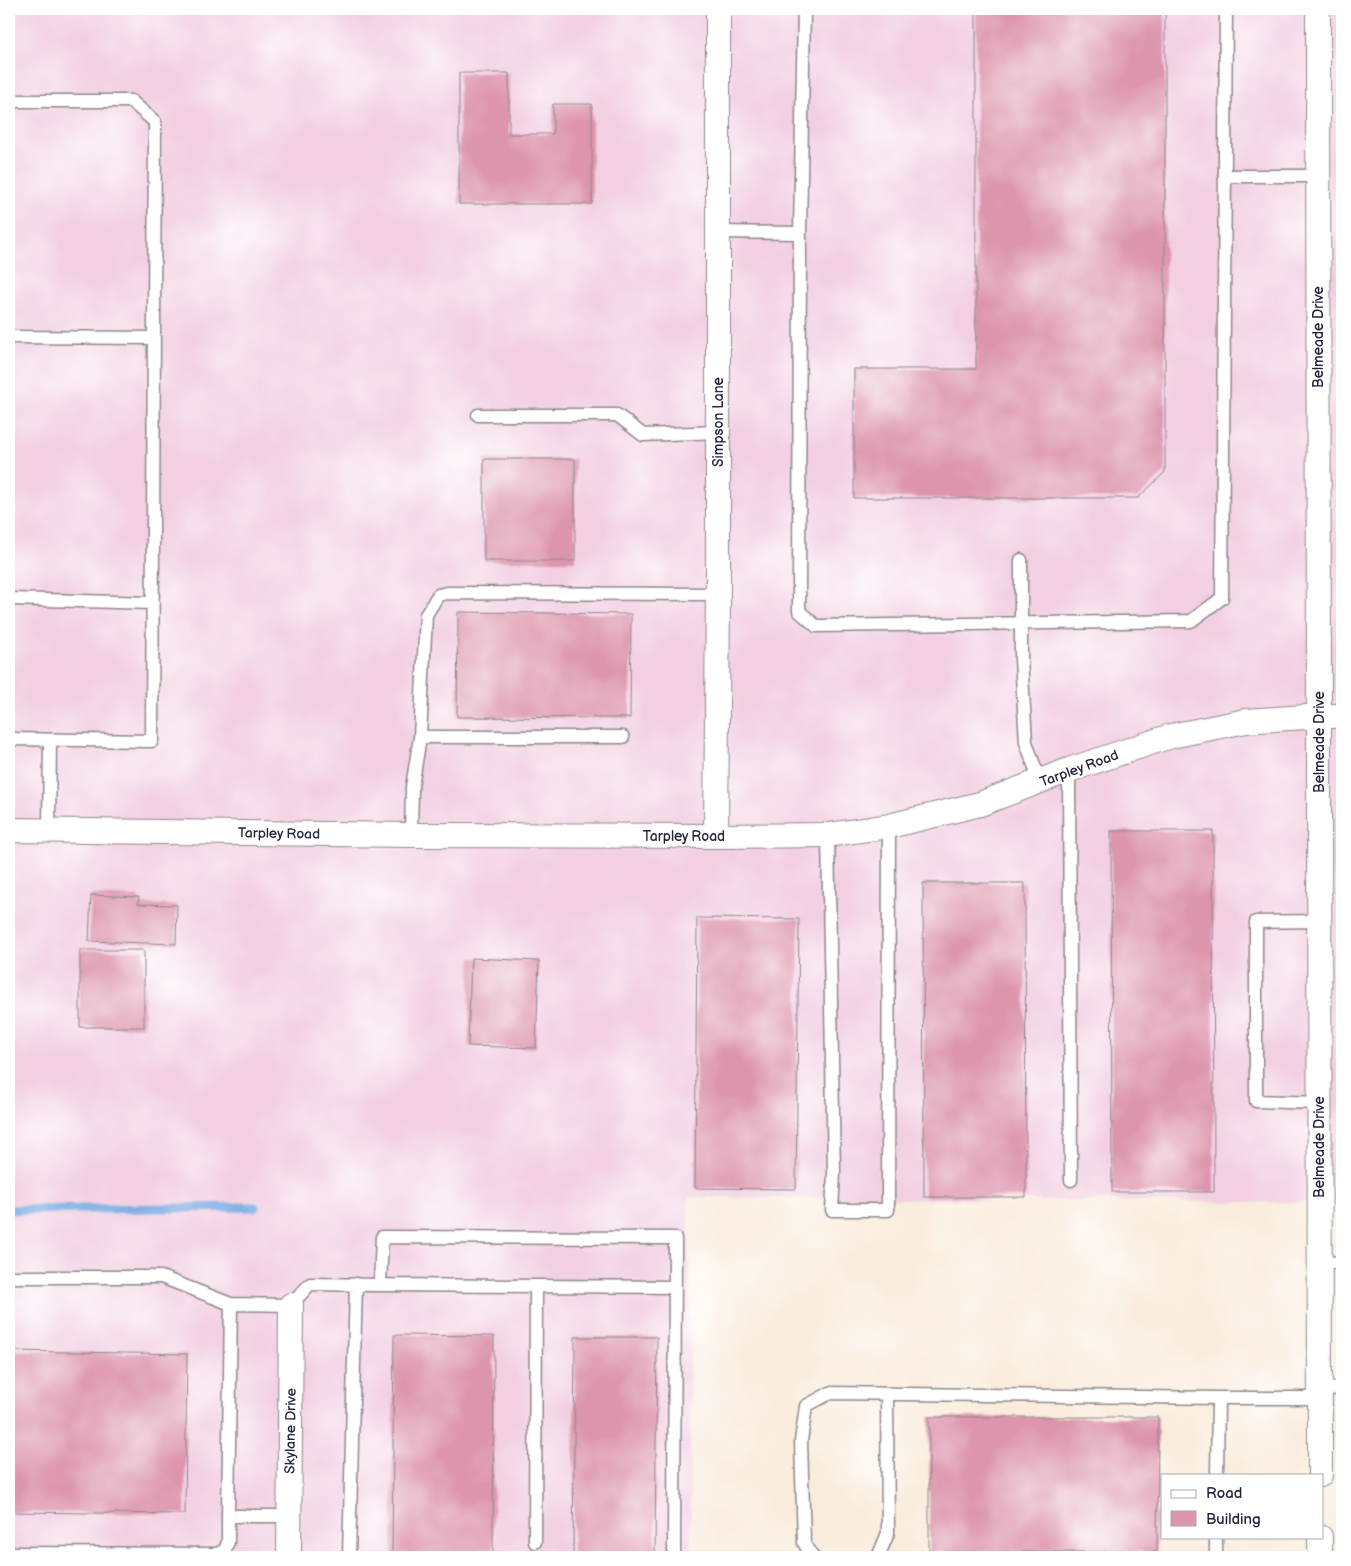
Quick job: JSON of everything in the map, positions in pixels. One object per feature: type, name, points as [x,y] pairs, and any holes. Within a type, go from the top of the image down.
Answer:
[{"type":"street","name":"Simpson Lane","points":[[716,836],[718,9]]},
{"type":"street","name":"Belmeade Drive","points":[[1318,9],[1317,176],[1331,716],[1319,922],[1319,1262],[1327,1392],[1320,1474]]},
{"type":"street","name":"Tarpley Road","points":[[9,830],[716,836],[828,834],[889,826],[980,804],[1070,770],[1171,736],[1246,721],[1331,716]]},
{"type":"street","name":"Skylane Drive","points":[[288,1557],[292,1305]]},
{"type":"street","points":[[1320,1538],[1320,1557]]},
{"type":"lane","points":[[804,9],[800,233],[800,611],[816,626],[1191,621],[1222,598],[1226,9]]},
{"type":"lane","points":[[9,101],[131,101],[155,122],[152,741],[9,739]]},
{"type":"lane","points":[[1225,176],[1317,176]]},
{"type":"lane","points":[[718,232],[800,233]]},
{"type":"lane","points":[[9,337],[154,338]]},
{"type":"lane","points":[[478,415],[617,415],[643,435],[718,432]]},
{"type":"lane","points":[[1021,560],[1021,623],[1026,742],[1040,782]]},
{"type":"lane","points":[[411,834],[412,787],[420,737],[426,615],[438,595],[447,593],[718,594]]},
{"type":"lane","points":[[9,599],[153,603]]},
{"type":"lane","points":[[420,737],[623,737]]},
{"type":"lane","points":[[49,829],[50,740]]},
{"type":"lane","points":[[1070,770],[1071,1180]]},
{"type":"lane","points":[[828,834],[834,1174],[832,1210],[888,1210],[889,826]]},
{"type":"lane","points":[[1319,922],[1256,922],[1256,1101],[1319,1103]]},
{"type":"lane","points":[[380,1285],[382,1237],[675,1238],[674,1557]]},
{"type":"lane","points":[[1319,1262],[1342,1263]]},
{"type":"lane","points":[[9,1277],[161,1277],[230,1304],[292,1305],[310,1284],[675,1287]]},
{"type":"lane","points":[[349,1557],[356,1284]]},
{"type":"lane","points":[[535,1542],[536,1286]]},
{"type":"lane","points":[[9,1553],[217,1554],[225,1550],[228,1542],[230,1304]]},
{"type":"lane","points":[[812,1557],[804,1543],[801,1440],[806,1406],[830,1393],[1218,1398],[1327,1392]]},
{"type":"lane","points":[[878,1557],[888,1533],[887,1394]]},
{"type":"lane","points":[[1217,1474],[1218,1398]]},
{"type":"lane","points":[[228,1516],[289,1516]]},
{"type":"lane","points":[[1216,1538],[1216,1557]]},
{"type":"shaded area","points":[[9,9],[1342,9],[1342,1203],[689,1197],[691,1557],[9,1557]]},
{"type":"building","points":[[976,9],[1165,9],[1165,472],[1138,498],[854,498],[854,369],[976,369]]},
{"type":"building","points":[[459,73],[509,73],[509,134],[553,134],[553,104],[592,104],[592,204],[459,204]]},
{"type":"building","points":[[484,459],[575,459],[575,561],[484,561]]},
{"type":"building","points":[[458,612],[631,614],[630,718],[457,717]]},
{"type":"building","points":[[1111,831],[1213,831],[1214,1192],[1112,1192]]},
{"type":"building","points":[[923,883],[1025,883],[1026,1197],[924,1197]]},
{"type":"building","points":[[91,895],[139,897],[138,904],[177,905],[176,944],[89,941]]},
{"type":"building","points":[[697,918],[799,919],[796,1189],[695,1188]]},
{"type":"building","points":[[80,950],[144,950],[144,1027],[80,1027]]},
{"type":"building","points":[[471,958],[539,961],[536,1048],[468,1046]]},
{"type":"building","points":[[394,1335],[494,1336],[493,1557],[392,1557]]},
{"type":"building","points":[[575,1337],[657,1337],[655,1557],[573,1557]]},
{"type":"building","points":[[9,1351],[187,1354],[185,1514],[9,1512]]},
{"type":"building","points":[[929,1417],[1158,1417],[1157,1552],[929,1552]]},
{"type":"waterway","points":[[9,1210],[255,1207]]}]
